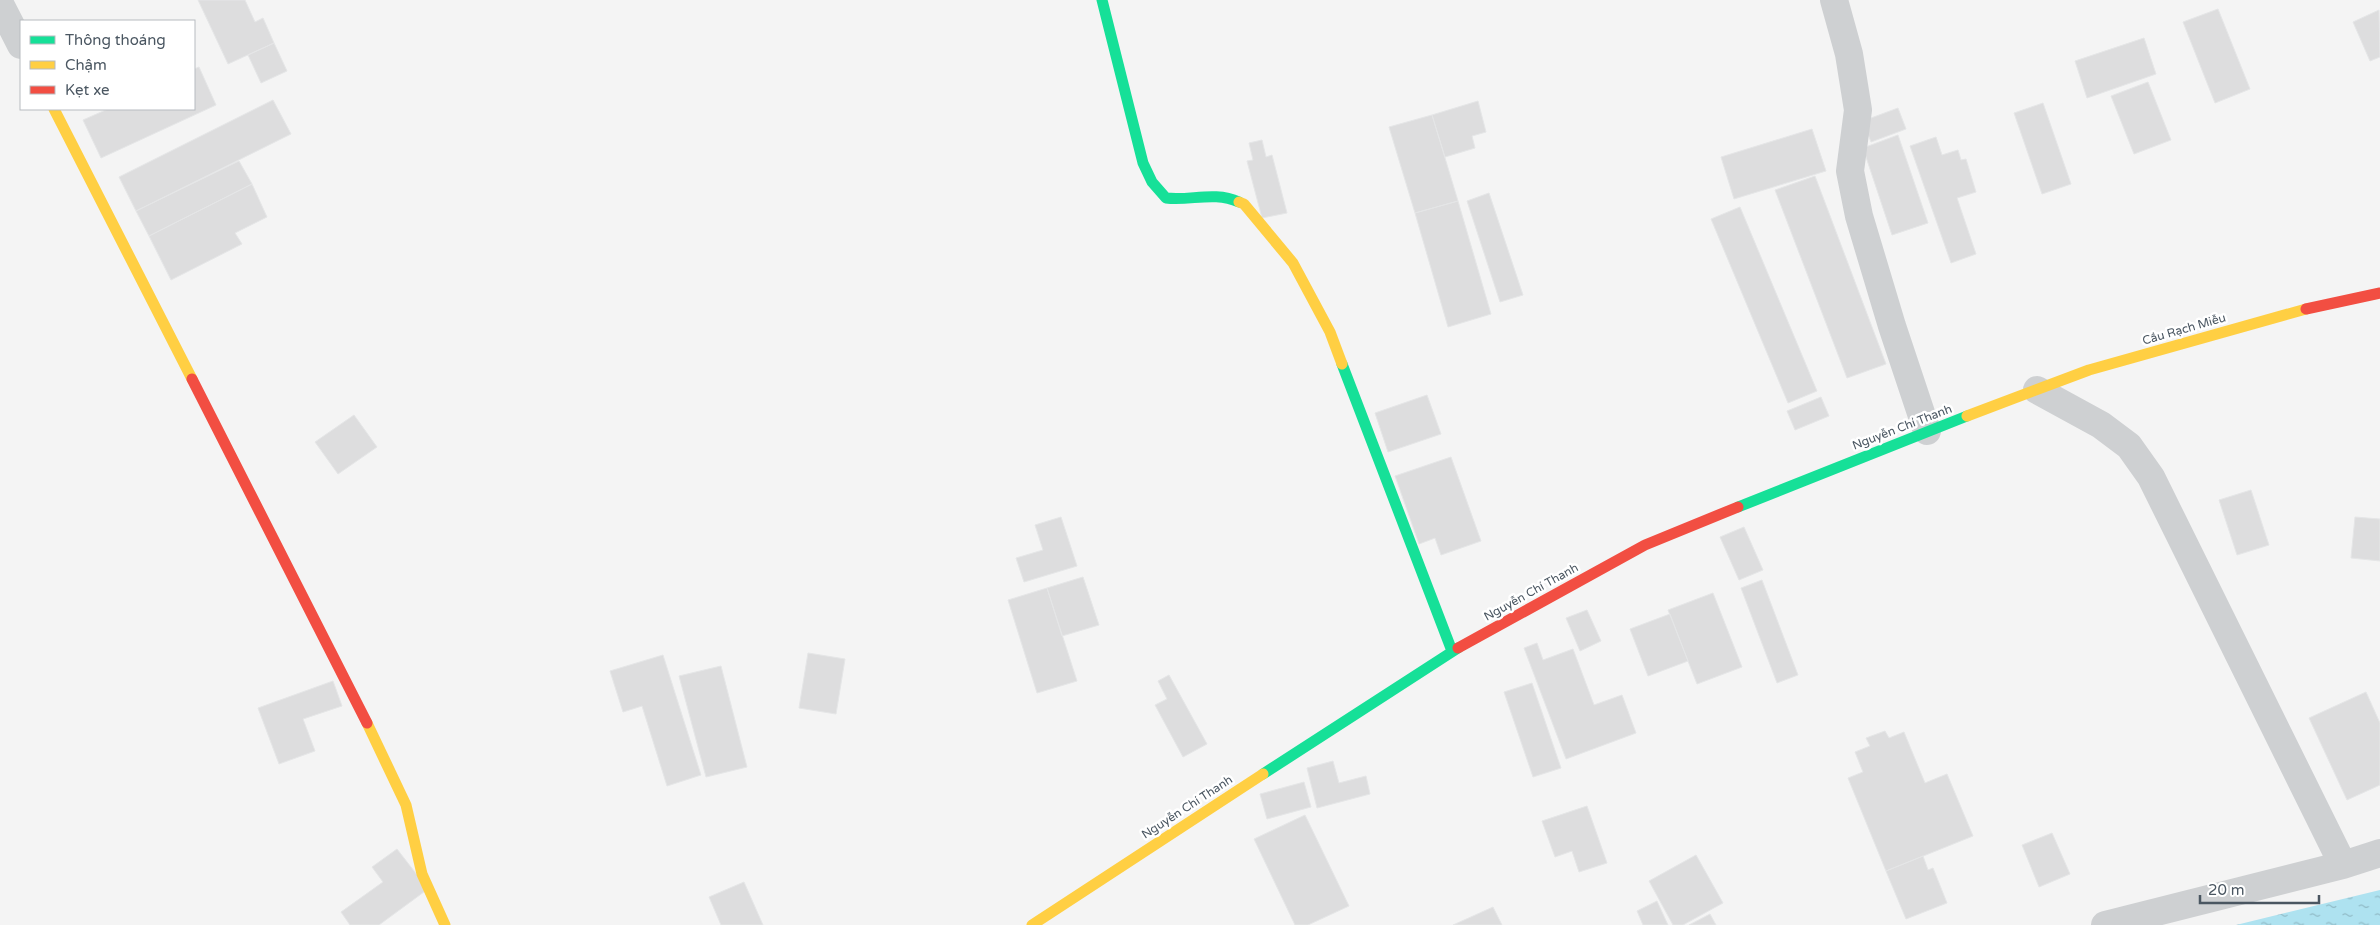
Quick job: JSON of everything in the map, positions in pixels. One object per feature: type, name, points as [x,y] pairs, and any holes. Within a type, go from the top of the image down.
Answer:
[{"type":"street","points":[[1102,0],[1143,163],[1152,182],[1166,198],[1185,200],[1209,194],[1226,196],[1244,204],[1293,262],[1330,332],[1452,651]]},
{"type":"street","points":[[1834,0],[1849,54],[1858,110],[1850,171],[1859,216],[1892,326],[1927,431]]},
{"type":"street","points":[[0,4],[20,44]]},
{"type":"street","points":[[55,110],[384,757],[406,805],[422,874],[445,925]]},
{"type":"street","name":"Cầu Rạch Miễu","points":[[2089,370],[2287,313],[2380,293]]},
{"type":"street","name":"Nguyễn Chí Thanh","points":[[1032,925],[1452,651],[1645,545],[1927,431],[2089,370]]},
{"type":"street","points":[[2037,390],[2101,425],[2129,446],[2151,477],[2343,865]]},
{"type":"street","points":[[2105,925],[2343,865],[2380,853]]},
{"type":"water","points":[[2380,890],[2380,925],[2236,925]]},
{"type":"building","points":[[198,0],[245,0],[255,22],[263,18],[274,43],[228,64]]},
{"type":"building","points":[[2218,9],[2250,89],[2215,103],[2183,22]]},
{"type":"building","points":[[2379,10],[2380,57],[2370,61],[2353,22]]},
{"type":"building","points":[[2144,38],[2156,74],[2087,98],[2075,61]]},
{"type":"building","points":[[274,43],[287,71],[261,83],[248,55]]},
{"type":"building","points":[[199,67],[216,105],[101,158],[83,120],[106,110],[195,110],[195,69]]},
{"type":"building","points":[[2148,82],[2171,140],[2134,154],[2111,96]]},
{"type":"building","points":[[273,100],[291,134],[136,211],[119,177]]},
{"type":"building","points":[[1478,101],[1486,132],[1472,136],[1475,148],[1445,157],[1432,115]]},
{"type":"building","points":[[2043,103],[2071,184],[2042,194],[2014,113]]},
{"type":"building","points":[[1898,108],[1906,129],[1871,142],[1863,121]]},
{"type":"building","points":[[1432,115],[1458,201],[1415,213],[1389,127]]},
{"type":"building","points":[[1812,129],[1826,171],[1734,199],[1721,157]]},
{"type":"building","points":[[1898,135],[1928,223],[1892,235],[1863,148]]},
{"type":"building","points":[[1936,137],[1942,155],[1958,150],[1961,160],[1966,159],[1976,192],[1957,198],[1976,254],[1951,263],[1910,146]]},
{"type":"building","points":[[1262,140],[1266,157],[1272,155],[1287,213],[1262,218],[1247,161],[1253,160],[1249,143]]},
{"type":"building","points":[[239,161],[252,184],[149,236],[136,211]]},
{"type":"building","points":[[1815,176],[1886,364],[1847,378],[1775,190]]},
{"type":"building","points":[[252,184],[267,217],[235,233],[242,244],[171,280],[149,236]]},
{"type":"building","points":[[1489,193],[1523,295],[1500,302],[1467,201]]},
{"type":"building","points":[[1458,201],[1491,314],[1448,327],[1415,213]]},
{"type":"building","points":[[1740,207],[1817,391],[1788,403],[1711,219]]},
{"type":"building","points":[[1427,395],[1441,434],[1388,452],[1375,413]]},
{"type":"building","points":[[1821,397],[1829,416],[1795,430],[1787,411]]},
{"type":"building","points":[[354,415],[377,447],[338,474],[315,442]]},
{"type":"building","points":[[1451,457],[1481,541],[1441,555],[1435,538],[1419,544],[1395,476]]},
{"type":"building","points":[[2251,490],[2269,545],[2237,555],[2219,500]]},
{"type":"building","points":[[1061,517],[1077,566],[1024,582],[1016,558],[1043,550],[1035,525]]},
{"type":"building","points":[[2355,517],[2380,519],[2380,561],[2351,558]]},
{"type":"building","points":[[1744,527],[1763,570],[1739,580],[1720,537]]},
{"type":"building","points":[[1083,577],[1099,625],[1062,636],[1047,588]]},
{"type":"building","points":[[1762,580],[1798,675],[1777,683],[1741,588]]},
{"type":"building","points":[[1047,588],[1077,681],[1037,693],[1008,600]]},
{"type":"building","points":[[1713,593],[1742,667],[1697,684],[1668,610]]},
{"type":"building","points":[[1587,610],[1601,641],[1580,651],[1566,618]]},
{"type":"building","points":[[1670,614],[1688,661],[1648,676],[1630,629]]},
{"type":"building","points":[[1537,643],[1543,660],[1573,649],[1594,705],[1622,695],[1636,733],[1566,759],[1524,648]]},
{"type":"building","points":[[808,653],[845,659],[836,714],[799,708]]},
{"type":"building","points":[[663,655],[701,775],[667,786],[642,706],[623,712],[610,671]]},
{"type":"building","points":[[721,666],[747,767],[706,777],[679,676]]},
{"type":"building","points":[[1169,675],[1207,744],[1183,757],[1155,705],[1167,699],[1158,681]]},
{"type":"building","points":[[333,681],[342,706],[303,719],[315,751],[279,764],[258,708]]},
{"type":"building","points":[[1532,683],[1561,768],[1533,777],[1504,692]]},
{"type":"building","points":[[2366,692],[2380,723],[2380,785],[2347,800],[2309,718]]},
{"type":"building","points":[[1885,731],[1889,738],[1904,732],[1925,783],[1947,774],[1973,836],[1886,871],[1848,778],[1863,772],[1855,752],[1870,746],[1866,738]]},
{"type":"building","points":[[1333,761],[1339,783],[1366,776],[1370,794],[1317,808],[1307,768]]},
{"type":"building","points":[[1304,782],[1311,807],[1267,819],[1260,794]]},
{"type":"building","points":[[1587,806],[1607,863],[1579,872],[1572,851],[1555,857],[1542,821]]},
{"type":"building","points":[[1305,815],[1349,906],[1308,925],[1295,925],[1254,839]]},
{"type":"building","points":[[2052,833],[2070,874],[2039,887],[2022,845]]},
{"type":"building","points":[[397,849],[428,889],[379,925],[350,925],[341,912],[383,882],[372,867]]},
{"type":"building","points":[[1696,855],[1723,903],[1683,925],[1673,925],[1649,881]]},
{"type":"building","points":[[1923,856],[1928,870],[1933,868],[1947,903],[1906,919],[1886,871]]},
{"type":"building","points":[[744,882],[763,925],[721,925],[709,897]]},
{"type":"building","points":[[1657,901],[1668,925],[1643,925],[1637,911]]},
{"type":"building","points":[[1493,907],[1502,925],[1453,925]]},
{"type":"building","points":[[1710,914],[1716,925],[1689,925]]},
{"type":"traffic: fast","points":[[1102,0],[1143,163],[1152,182],[1166,198],[1221,197],[1239,202]]},
{"type":"traffic: fast","points":[[1342,364],[1452,651]]},
{"type":"traffic: fast","points":[[1738,507],[1967,416]]},
{"type":"traffic: fast","points":[[1263,774],[1458,648]]},
{"type":"traffic: slow","points":[[55,110],[192,379]]},
{"type":"traffic: slow","points":[[1239,202],[1244,204],[1293,263],[1330,332],[1342,364]]},
{"type":"traffic: slow","points":[[1967,416],[2089,370],[2306,309]]},
{"type":"traffic: slow","points":[[367,723],[406,805],[422,874],[445,925]]},
{"type":"traffic: slow","points":[[1032,925],[1263,774]]},
{"type":"traffic: jam","points":[[2306,309],[2380,293]]},
{"type":"traffic: jam","points":[[192,379],[367,723]]},
{"type":"traffic: jam","points":[[1458,648],[1645,545],[1738,507]]}]
